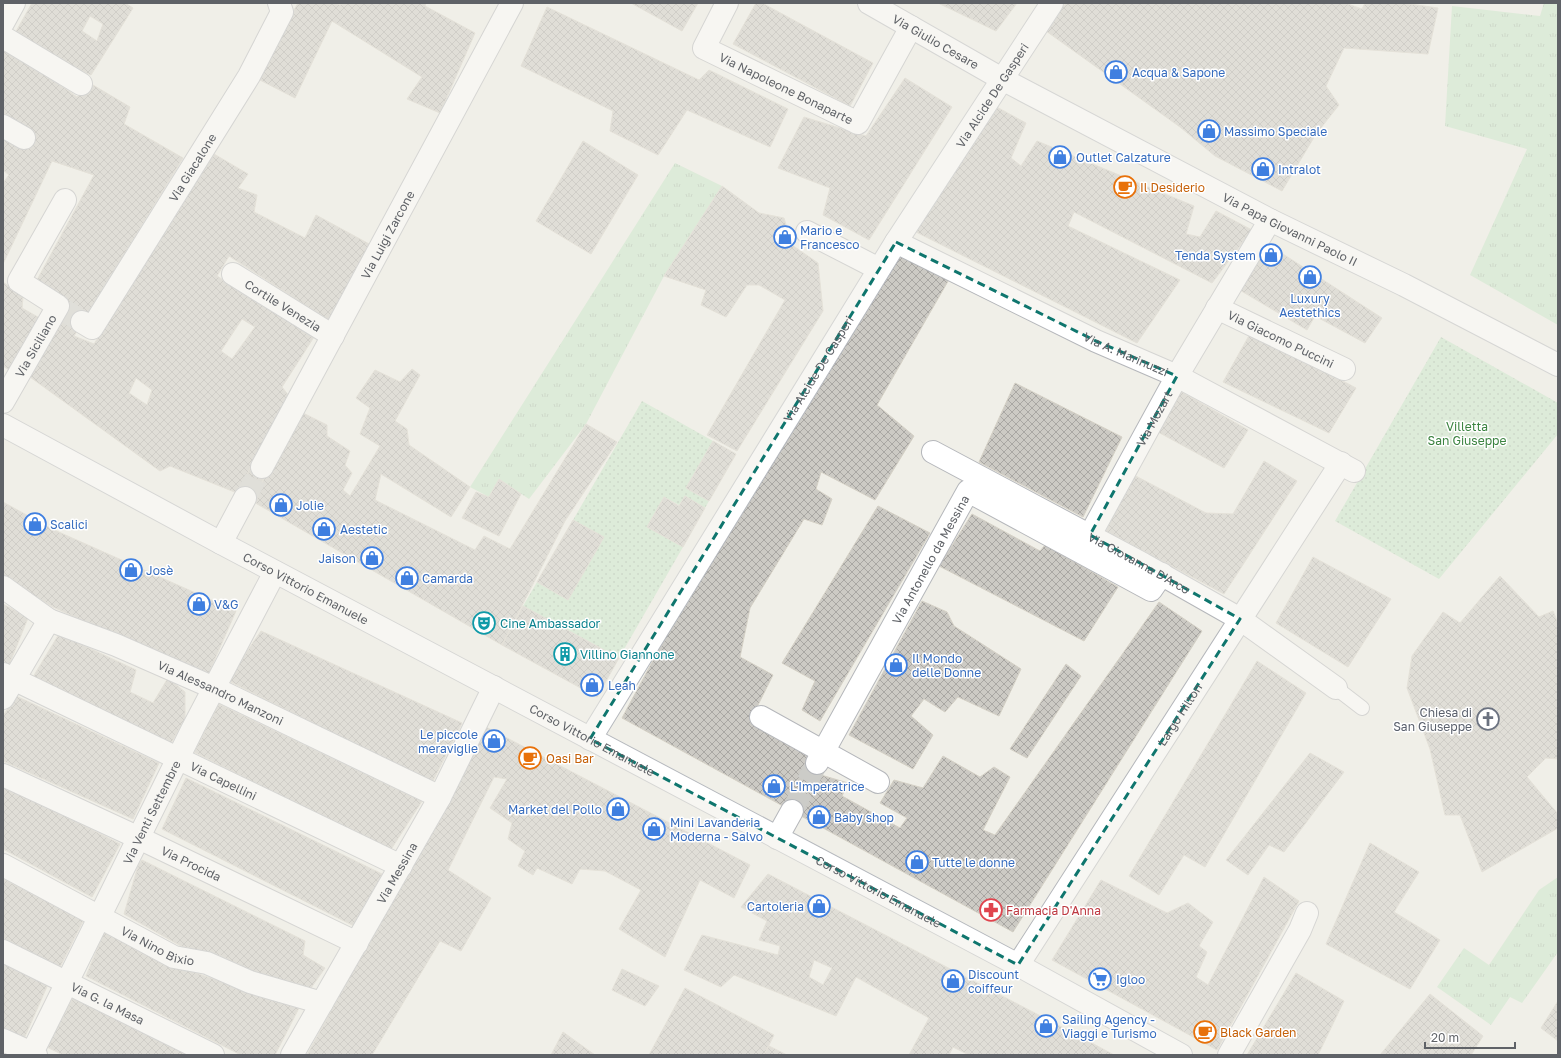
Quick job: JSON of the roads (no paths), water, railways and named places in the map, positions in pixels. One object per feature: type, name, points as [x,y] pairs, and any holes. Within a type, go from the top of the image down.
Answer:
[{"type":"street","points":[[3,22],[14,3]]},
{"type":"street","name":"Via Giacalone","points":[[87,325],[249,76],[282,12],[279,3]]},
{"type":"street","name":"Via Luigi Zarcone","points":[[262,467],[512,3]]},
{"type":"street","name":"Via Napoleone Bonaparte","points":[[727,3],[704,48],[858,123],[911,26]]},
{"type":"street","name":"Via Giulio Cesare","points":[[869,3],[1002,79]]},
{"type":"street","name":"Via Alcide De Gasperi","points":[[590,739],[879,269],[1052,3]]},
{"type":"street","points":[[3,37],[81,84]]},
{"type":"street","name":"Via Papa Giovanni Paolo II","points":[[1002,79],[1270,220],[1404,285],[1558,365]]},
{"type":"street","points":[[3,126],[24,138]]},
{"type":"street","name":"Via Siciliano","points":[[3,402],[61,308],[19,281],[65,200]]},
{"type":"street","name":"Via Mozart","points":[[1090,535],[1177,376],[1270,220]]},
{"type":"street","points":[[807,232],[879,269]]},
{"type":"street","name":"Via A. Marinuzzi","points":[[896,242],[1096,341],[1177,376],[1348,467]]},
{"type":"street","name":"Cortile Venezia","points":[[233,274],[333,336]]},
{"type":"street","name":"Via Giacomo Puccini","points":[[1217,308],[1344,369]]},
{"type":"street","name":"Corso Vittorio Emanuele","points":[[3,425],[275,572],[1018,965],[1175,1054]]},
{"type":"street","name":"Via Giovanna D'Arco","points":[[933,452],[1162,574],[1240,619],[1336,688]]},
{"type":"street","name":"Largo Hilton","points":[[1018,965],[1240,619],[1348,467]]},
{"type":"street","name":"Via Antonello da Messina","points":[[820,757],[968,491],[1151,590],[1162,574]]},
{"type":"street","points":[[221,543],[245,498]]},
{"type":"street","name":"Via Venti Settembre","points":[[33,1054],[99,915],[214,688],[275,572]]},
{"type":"street","name":"Via Alessandro Manzoni","points":[[3,587],[49,620],[116,645],[214,688],[440,797]]},
{"type":"street","points":[[3,698],[8,676],[49,620]]},
{"type":"street","name":"Via Capellini","points":[[8,676],[401,866]]},
{"type":"street","name":"Via Messina","points":[[292,1055],[440,797],[494,687]]},
{"type":"street","points":[[761,717],[820,757],[878,782]]},
{"type":"street","name":"Via Procida","points":[[3,775],[139,838],[357,943]]},
{"type":"street","points":[[777,838],[792,811]]},
{"type":"street","name":"Via Nino Bixio","points":[[3,864],[174,957],[207,964],[250,982],[322,1003]]},
{"type":"street","points":[[1229,1055],[1300,930],[1307,913]]},
{"type":"street","name":"Via G. la Masa","points":[[3,951],[213,1055]]},
{"type":"street","points":[[3,1040],[33,1054]]},
{"type":"lane","points":[[1336,688],[1362,708]]},
{"type":"tunnel","points":[[64,310],[82,322]]},
{"type":"tunnel","points":[[245,498],[262,467]]},
{"type":"tunnel","points":[[792,811],[817,763]]},
{"type":"place","name":"Acqua & Sapone","points":[[1116,72]]},
{"type":"place","name":"Massimo Speciale","points":[[1209,131]]},
{"type":"place","name":"Outlet Calzature","points":[[1060,157]]},
{"type":"place","name":"Intralot","points":[[1263,169]]},
{"type":"place","name":"Il Desiderio","points":[[1125,187]]},
{"type":"place","name":"Mario e Francesco","points":[[785,237]]},
{"type":"place","name":"Tenda System","points":[[1271,255]]},
{"type":"place","name":"Luxury Aestethics","points":[[1310,277]]},
{"type":"place","name":"Jolie","points":[[281,505]]},
{"type":"place","name":"Scalici","points":[[35,524]]},
{"type":"place","name":"Aestetic","points":[[324,529]]},
{"type":"place","name":"Jaison","points":[[372,558]]},
{"type":"place","name":"Josè","points":[[131,570]]},
{"type":"place","name":"Camarda","points":[[407,578]]},
{"type":"place","name":"V&G","points":[[199,604]]},
{"type":"place","name":"Cine Ambassador","points":[[484,623]]},
{"type":"place","name":"Villino Giannone","points":[[565,654]]},
{"type":"place","name":"Il Mondo delle Donne","points":[[896,665]]},
{"type":"place","name":"Leah","points":[[592,685]]},
{"type":"place","name":"Chiesa di San Giuseppe","points":[[1488,719]]},
{"type":"place","name":"Le piccole meraviglie","points":[[494,741]]},
{"type":"place","name":"Oasi Bar","points":[[530,758]]},
{"type":"place","name":"L'Imperatrice","points":[[774,786]]},
{"type":"place","name":"Market del Pollo","points":[[618,809]]},
{"type":"place","name":"Baby shop","points":[[819,817]]},
{"type":"place","name":"Mini Lavanderia Moderna - Salvo","points":[[654,829]]},
{"type":"place","name":"Tutte le donne","points":[[917,862]]},
{"type":"place","name":"Cartoleria","points":[[819,906]]},
{"type":"place","name":"Farmacia D'Anna","points":[[991,910]]},
{"type":"place","name":"Igloo","points":[[1100,979]]},
{"type":"place","name":"Discount coiffeur","points":[[953,981]]},
{"type":"place","name":"Sailing Agency - Viaggi e Turismo","points":[[1046,1026]]},
{"type":"place","name":"Black Garden","points":[[1205,1032]]},
{"type":"park label","name":"Villetta San Giuseppe","points":[[1467,433]]}]
